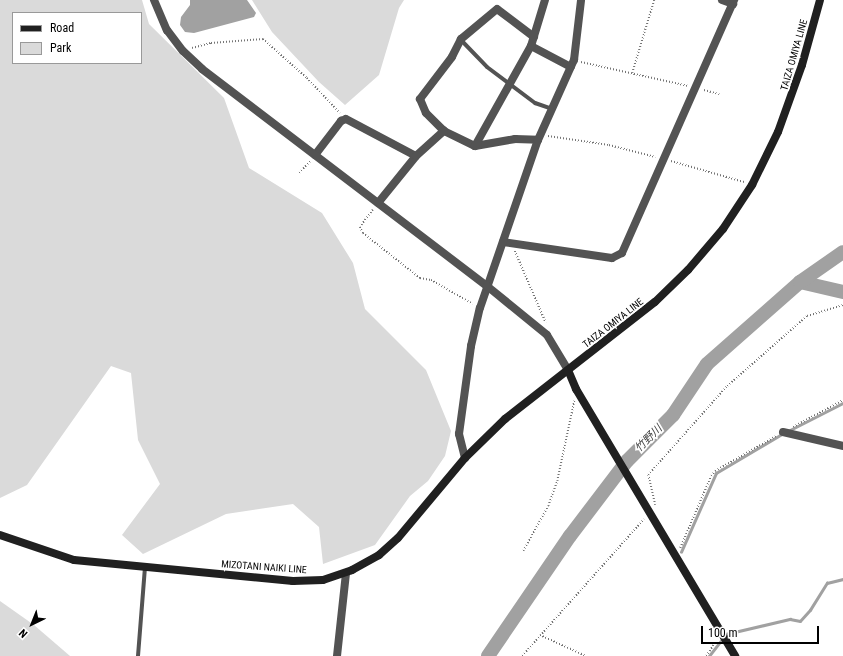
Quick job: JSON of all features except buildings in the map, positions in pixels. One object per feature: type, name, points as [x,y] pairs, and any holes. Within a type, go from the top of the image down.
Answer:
[{"type":"main road","name":"TAIZA OMIYA LINE","points":[[568,370],[655,302],[688,270],[723,229],[752,185],[778,132],[790,103],[820,0]]},
{"type":"main road","points":[[568,370],[576,389],[736,656]]},
{"type":"main road","name":"MIZOTANI NAIKI LINE","points":[[0,535],[74,560],[293,581],[323,580],[346,572],[379,555],[398,538],[465,458],[505,418],[568,370]]},
{"type":"street","points":[[154,0],[167,30],[183,51],[202,69],[487,286],[547,335],[568,370]]},
{"type":"street","points":[[475,146],[509,82],[531,46],[546,0]]},
{"type":"street","points":[[465,458],[459,434],[471,346],[480,308],[487,286],[507,243],[539,137],[573,64],[581,0]]},
{"type":"street","points":[[507,243],[612,258],[622,253],[734,2],[722,0]]},
{"type":"street","points":[[534,37],[497,9],[461,39],[452,57],[420,99],[426,113],[444,131],[475,146],[515,139],[539,137]]},
{"type":"street","points":[[531,46],[573,64]]},
{"type":"street","points":[[316,155],[341,121],[346,119],[416,156]]},
{"type":"street","points":[[378,203],[416,156],[444,131]]},
{"type":"street","points":[[783,432],[843,446]]},
{"type":"street","points":[[337,656],[346,572]]},
{"type":"lane","points":[[461,39],[487,67],[535,103],[552,109]]},
{"type":"lane","points":[[138,656],[145,567]]},
{"type":"path","points":[[632,72],[654,0]]},
{"type":"path","points":[[183,51],[211,43],[263,39],[307,78],[346,119]]},
{"type":"path","points":[[573,64],[632,72],[719,94]]},
{"type":"path","points":[[539,137],[602,144],[663,159],[752,185]]},
{"type":"path","points":[[299,173],[316,155]]},
{"type":"path","points":[[378,203],[360,227],[363,233],[420,278],[431,280],[480,308]]},
{"type":"path","points":[[507,243],[546,321],[547,335]]},
{"type":"path","points":[[522,656],[655,507],[655,496],[648,476],[677,440],[727,386],[807,316],[843,305]]},
{"type":"path","points":[[523,551],[545,513],[557,481],[576,389]]},
{"type":"path","points":[[676,557],[711,476],[716,471],[783,432],[843,400]]},
{"type":"path","points":[[706,656],[721,633]]},
{"type":"path","points":[[540,636],[586,656]]},
{"type":"green space","points":[[0,0],[142,0],[149,24],[224,98],[249,168],[322,213],[353,263],[365,309],[426,370],[451,431],[445,456],[428,481],[410,496],[375,545],[323,564],[319,527],[293,504],[226,514],[143,554],[122,535],[160,484],[138,440],[131,373],[111,366],[27,485],[0,498]]},
{"type":"green space","points":[[252,0],[404,0],[399,8],[379,75],[345,105],[319,82],[272,32]]},
{"type":"green space","points":[[0,601],[34,625],[70,656],[0,656]]},
{"type":"shaded area","points":[[190,0],[247,0],[256,13],[254,17],[194,33],[185,32],[180,25],[181,17],[190,5]]},
{"type":"waterway","name":"竹野川","points":[[488,656],[570,536],[627,461],[673,415],[707,364],[800,282],[843,252]]},
{"type":"waterway","points":[[800,282],[843,292]]},
{"type":"waterway","points":[[788,431],[843,403]]},
{"type":"waterway","points":[[681,552],[716,473],[782,434]]},
{"type":"waterway","points":[[709,656],[726,634],[790,619],[800,621],[810,610],[827,583],[843,579]]}]
